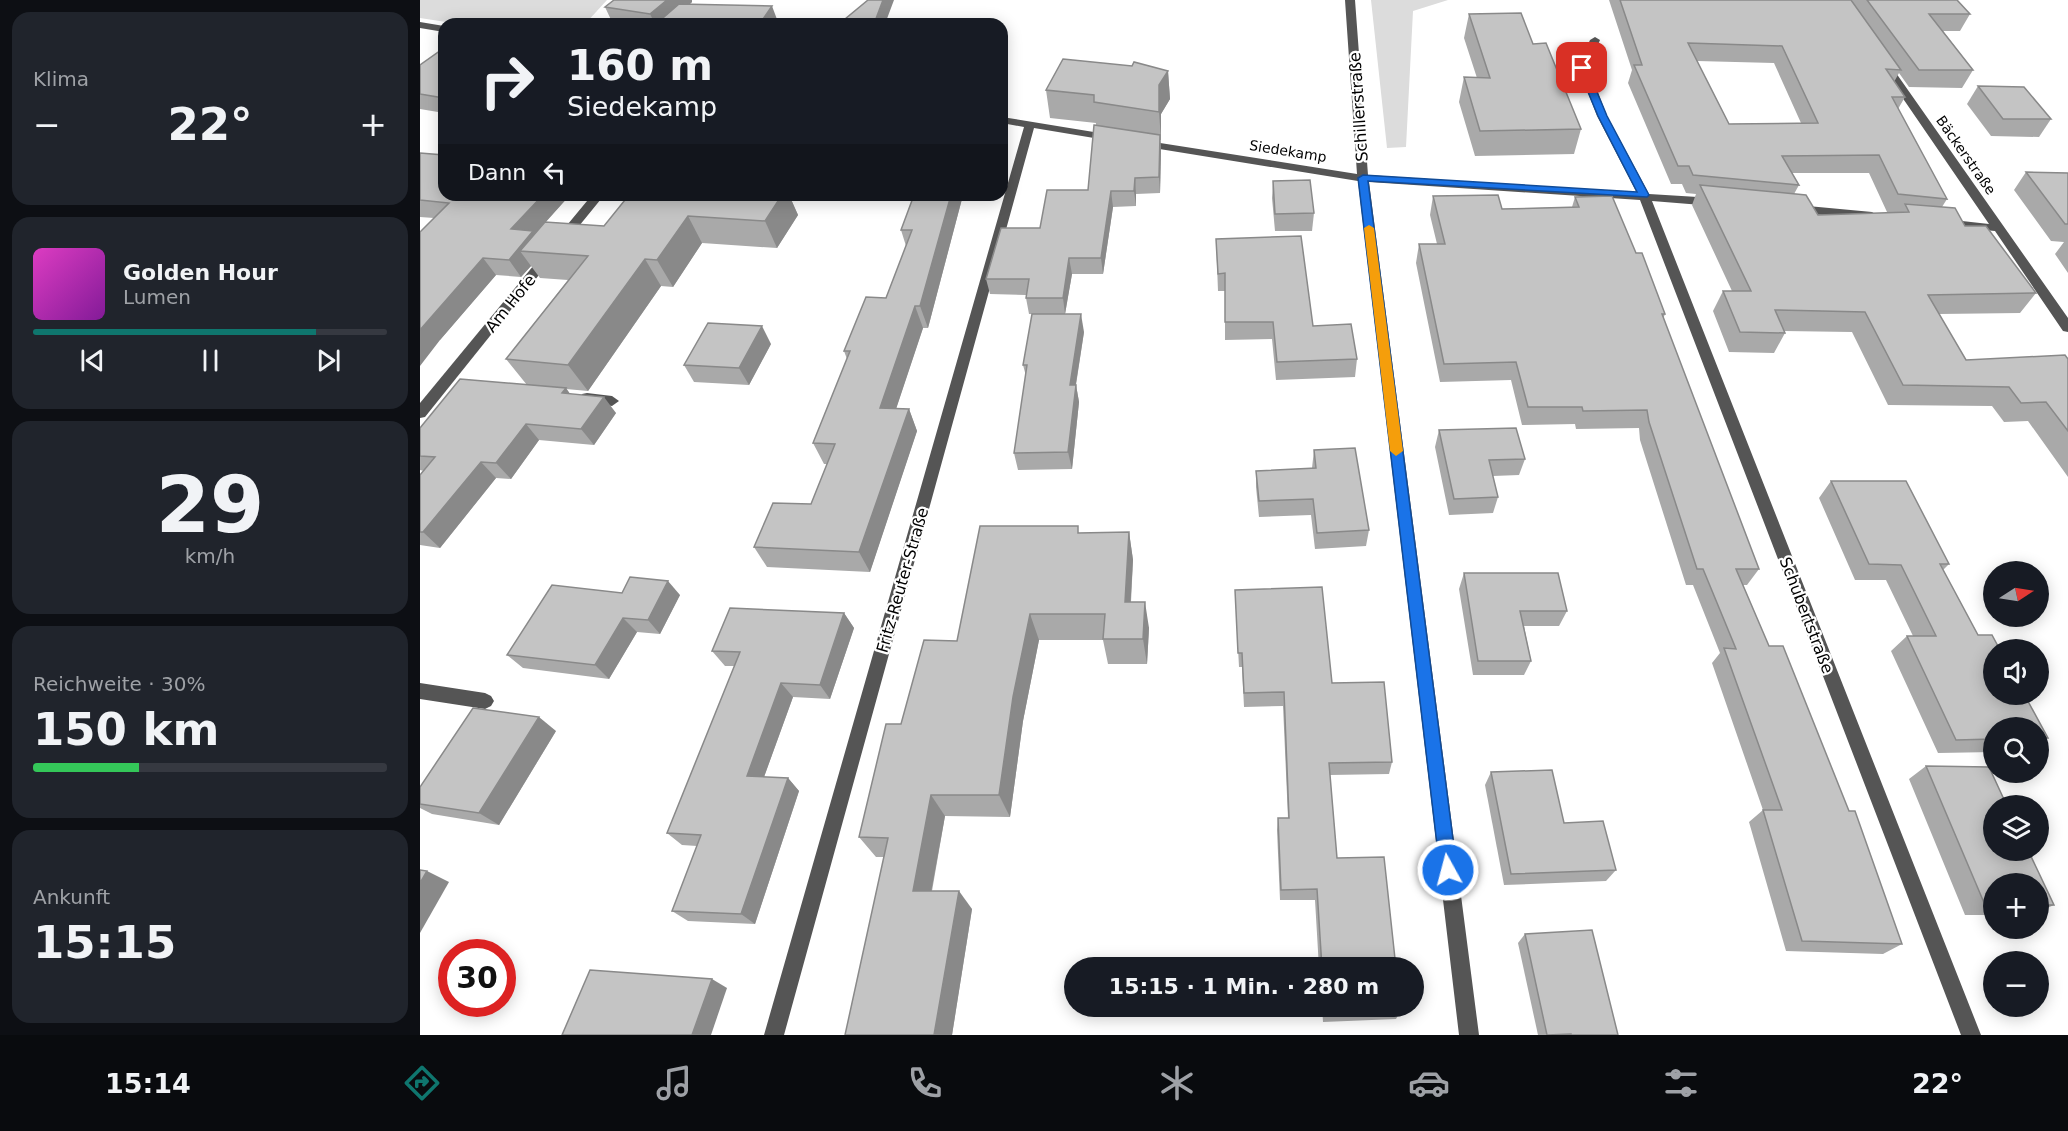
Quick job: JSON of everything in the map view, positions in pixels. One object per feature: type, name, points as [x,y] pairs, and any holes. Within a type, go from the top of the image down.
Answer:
[{"type":"street","name":"Schillerstraße","points":[[1350,0],[1363,182],[1469,1035]]},
{"type":"street","points":[[420,25],[438,28]]},
{"type":"street","points":[[1595,40],[1582,68],[1602,116],[1644,195]]},
{"type":"street","name":"Bäckerstraße","points":[[1878,56],[2068,328]]},
{"type":"street","name":"Siedekamp","points":[[1008,121],[1363,182],[1644,195],[1726,203]]},
{"type":"street","name":"Fritz-Reuter-Straße","points":[[774,1035],[1030,125]]},
{"type":"street","name":"Schubertstraße","points":[[1644,195],[1971,1035]]},
{"type":"street","name":"Am Hofe","points":[[420,413],[450,384],[594,201]]},
{"type":"street","points":[[1785,208],[1880,217]]},
{"type":"street","points":[[1928,221],[1998,228]]},
{"type":"street","points":[[578,398],[612,401]]},
{"type":"street","points":[[420,691],[485,701]]},
{"type":"shaded area","points":[[420,0],[607,0],[590,18],[438,18],[438,21],[420,18]]},
{"type":"shaded area","points":[[1371,0],[1448,0],[1413,11],[1406,147],[1387,148]]},
{"type":"building","points":[[614,0],[667,0],[650,14],[605,7]]},
{"type":"building","points":[[868,0],[883,0],[876,18],[846,18]]},
{"type":"building","points":[[1620,0],[1851,0],[1901,70],[1886,69],[1905,97],[1892,97],[1947,199],[1898,194],[1879,155],[1782,156],[1799,185],[1693,175],[1689,166],[1678,166],[1634,65],[1642,65]],"holes":[[[1688,43],[1782,46],[1818,123],[1729,124]]]},
{"type":"building","points":[[1867,0],[1957,0],[1970,14],[1929,14],[1973,70],[1919,70]]},
{"type":"building","points":[[679,4],[772,6],[764,18],[663,18]]},
{"type":"building","points":[[1521,13],[1533,44],[1546,43],[1581,129],[1480,131],[1464,77],[1490,78],[1469,14]]},
{"type":"building","points":[[438,52],[438,97],[420,94],[420,65]]},
{"type":"building","points":[[1063,59],[1132,66],[1134,62],[1168,71],[1159,85],[1159,112],[1094,102],[1094,95],[1046,90]]},
{"type":"building","points":[[1978,86],[2024,87],[2051,119],[2003,119]]},
{"type":"building","points":[[1094,125],[1160,135],[1159,177],[1135,178],[1134,191],[1111,191],[1101,258],[1069,258],[1063,298],[1026,298],[1029,279],[986,279],[1001,228],[1040,228],[1047,190],[1088,190]]},
{"type":"building","points":[[420,153],[438,154],[438,201],[537,201],[511,229],[533,231],[509,260],[483,258],[420,330],[420,232],[449,203],[420,200]]},
{"type":"building","points":[[2026,172],[2068,173],[2068,224],[2065,224]]},
{"type":"building","points":[[1310,180],[1314,213],[1275,214],[1273,181]]},
{"type":"building","points":[[1700,185],[1806,195],[1818,215],[1909,212],[1905,204],[1955,208],[1965,226],[1986,226],[2036,293],[1928,295],[1966,360],[2065,355],[2068,359],[2068,431],[2046,402],[2021,403],[2009,387],[1903,385],[1865,312],[1775,310],[1785,333],[1740,332],[1723,291],[1751,291]]},
{"type":"building","points":[[1498,195],[1502,209],[1579,207],[1575,197],[1612,196],[1636,253],[1642,253],[1665,314],[1662,314],[1759,569],[1736,569],[1769,646],[1783,646],[1849,811],[1855,811],[1902,944],[1802,941],[1763,810],[1782,810],[1724,648],[1736,649],[1703,569],[1697,569],[1647,410],[1583,411],[1582,407],[1528,407],[1516,362],[1444,364],[1419,244],[1445,244],[1433,196]]},
{"type":"building","points":[[624,201],[778,201],[765,221],[688,216],[657,260],[645,259],[568,365],[506,359],[588,256],[520,251],[545,222],[604,226]]},
{"type":"building","points":[[912,201],[949,201],[920,306],[915,306],[880,408],[909,409],[859,552],[754,547],[773,503],[811,504],[835,444],[813,443],[850,351],[844,351],[866,297],[886,298],[912,230],[901,230]]},
{"type":"building","points":[[1301,236],[1313,326],[1351,324],[1357,359],[1277,362],[1273,322],[1225,322],[1225,273],[1218,274],[1216,239]]},
{"type":"building","points":[[1032,314],[1081,314],[1070,385],[1076,385],[1068,452],[1014,453],[1027,365],[1023,365]]},
{"type":"building","points":[[708,323],[762,326],[739,368],[684,365]]},
{"type":"building","points":[[460,379],[566,388],[562,393],[604,397],[581,429],[526,424],[496,463],[481,462],[423,532],[420,532],[420,475],[435,457],[420,456],[420,428]]},
{"type":"building","points":[[1516,428],[1525,459],[1489,460],[1498,497],[1454,499],[1439,430]]},
{"type":"building","points":[[1355,448],[1369,530],[1317,533],[1313,499],[1259,501],[1256,471],[1316,468],[1314,450]]},
{"type":"building","points":[[1831,481],[1906,481],[1949,564],[1940,564],[1978,635],[1992,635],[1994,639],[1983,639],[1983,705],[2030,705],[2037,717],[1983,717],[1983,739],[1956,740],[1907,636],[1936,636],[1901,565],[1869,564]]},
{"type":"building","points":[[980,526],[1078,526],[1078,533],[1129,532],[1125,602],[1145,602],[1143,639],[1103,639],[1105,614],[1030,614],[1013,697],[999,795],[931,795],[913,891],[959,891],[934,1035],[845,1035],[888,838],[859,837],[886,724],[901,724],[924,640],[957,641]]},
{"type":"building","points":[[1464,573],[1558,573],[1567,611],[1520,611],[1531,661],[1478,661]]},
{"type":"building","points":[[630,577],[668,581],[648,620],[623,618],[595,665],[507,655],[552,585],[622,593]]},
{"type":"building","points":[[1322,587],[1332,683],[1384,682],[1392,762],[1329,763],[1337,858],[1384,857],[1395,957],[1321,957],[1317,889],[1281,890],[1278,818],[1289,818],[1284,692],[1244,693],[1242,653],[1238,653],[1235,590]]},
{"type":"building","points":[[730,608],[844,613],[820,685],[781,683],[747,776],[788,778],[741,914],[672,911],[701,835],[667,833],[740,652],[712,651]]},
{"type":"building","points":[[473,708],[539,717],[479,813],[420,804],[420,787]]},
{"type":"building","points":[[1926,766],[1983,767],[1983,783],[1996,783],[2002,795],[1983,795],[1983,861],[2033,861],[2039,873],[1983,873],[1983,900]]},
{"type":"building","points":[[1552,770],[1564,823],[1603,821],[1616,870],[1511,874],[1491,772]]},
{"type":"building","points":[[420,870],[427,871],[420,883]]},
{"type":"building","points":[[2049,894],[2054,905],[2049,905]]},
{"type":"building","points":[[1592,930],[1618,1035],[1547,1035],[1525,934]]},
{"type":"building","points":[[590,970],[712,979],[692,1035],[562,1035]]},
{"type":"slow traffic","points":[[1369,228],[1396,451]]},
{"type":"route","points":[[1448,870],[1363,178],[1644,195],[1602,116],[1582,68]]}]
